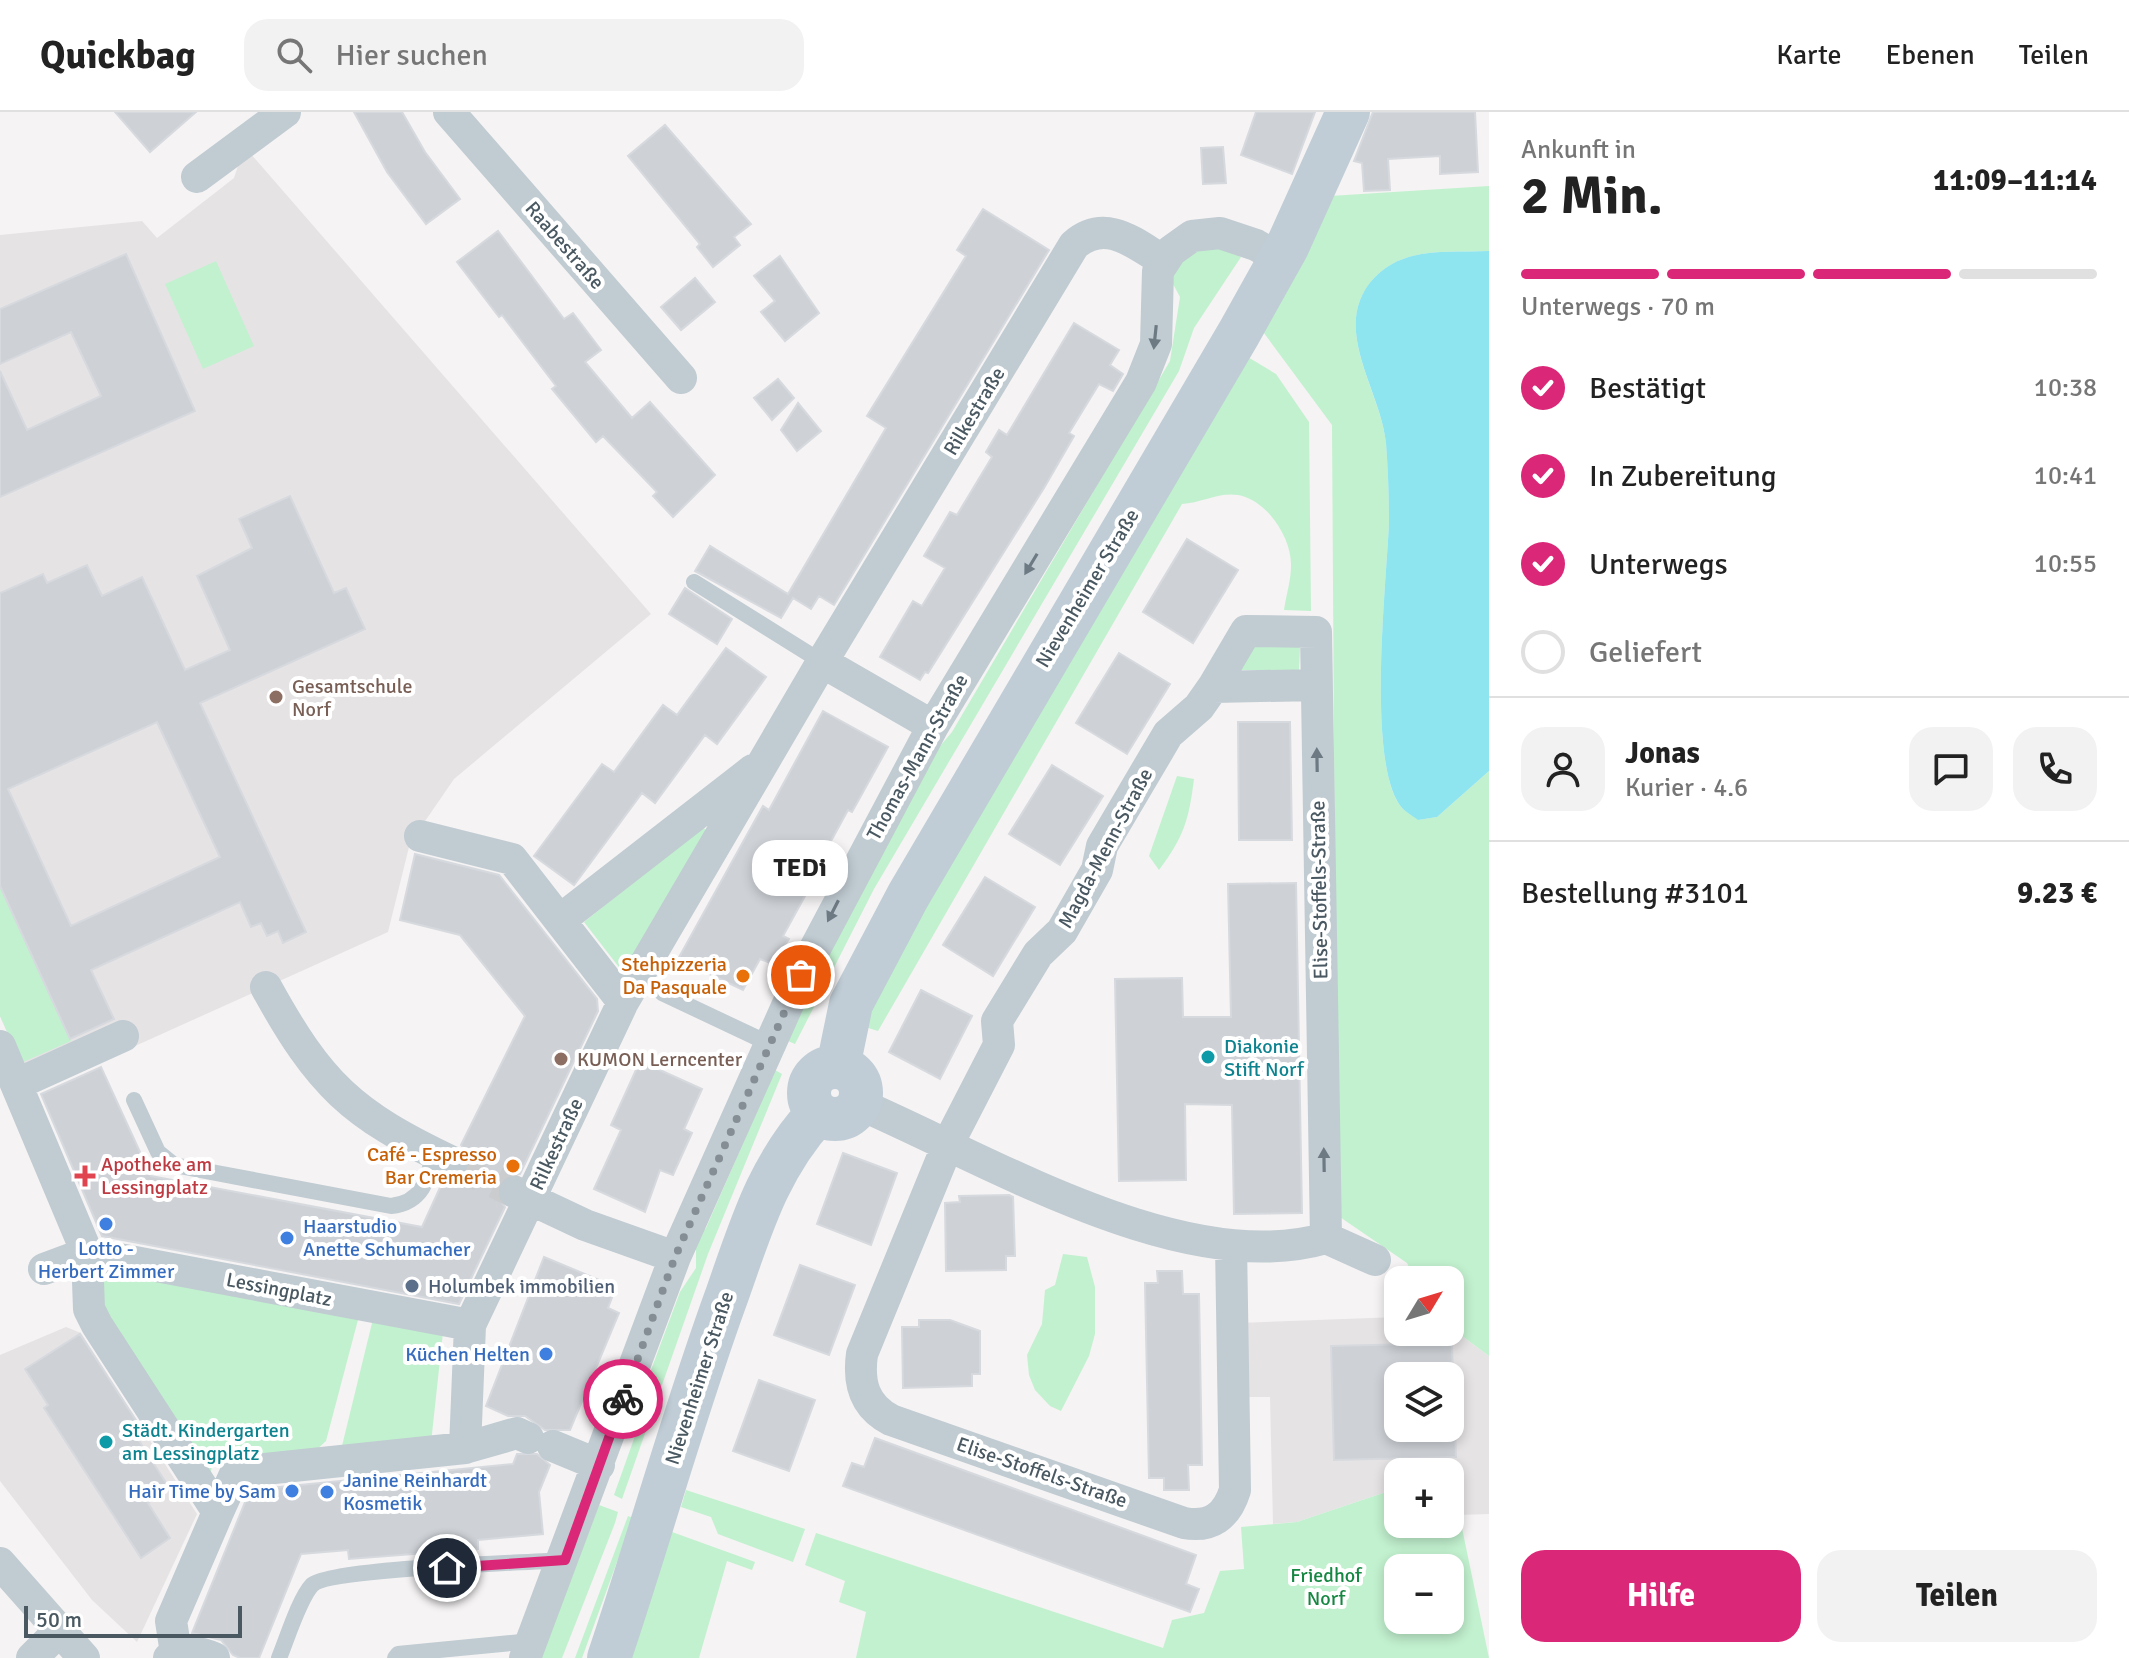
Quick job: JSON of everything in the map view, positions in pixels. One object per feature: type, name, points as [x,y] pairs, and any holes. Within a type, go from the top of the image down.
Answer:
[{"type":"main road","name":"Nievenheimer Straße","points":[[609,1658],[657,1516],[694,1384],[757,1210],[784,1153],[838,1095],[842,1034],[851,1004],[908,896],[1280,259],[1348,112]]},
{"type":"street","points":[[197,177],[285,112]]},
{"type":"street","name":"Raabestraße","points":[[449,112],[681,378]]},
{"type":"street","name":"Rilkestraße","points":[[522,1196],[576,1103],[623,1002],[801,696],[1070,252],[1085,236],[1113,233],[1162,260]]},
{"type":"street","points":[[1162,260],[1186,239],[1207,233],[1256,245],[1280,259]]},
{"type":"street","name":"Thomas-Mann-Straße","points":[[528,1649],[565,1560],[675,1257],[820,936],[933,726],[1141,382],[1156,344],[1156,282],[1162,260]]},
{"type":"street","name":"Magda-Menn-Straße","points":[[948,1144],[999,1045],[997,1021],[1038,954],[1062,931],[1097,870],[1102,846],[1168,734],[1199,707],[1246,631],[1316,632],[1316,685]]},
{"type":"street","points":[[828,651],[933,726]]},
{"type":"street","points":[[1213,687],[1316,685]]},
{"type":"street","name":"Elise-Stoffels-Straße","points":[[1316,685],[1326,1238]]},
{"type":"street","name":"Rilkestraße","points":[[560,920],[766,759]]},
{"type":"street","points":[[420,836],[512,859],[623,1002]]},
{"type":"street","points":[[266,987],[299,1047],[326,1082],[352,1106],[442,1158]]},
{"type":"street","points":[[17,1084],[123,1036]]},
{"type":"street","points":[[0,1046],[87,1253],[89,1309],[218,1512]]},
{"type":"street","points":[[838,1095],[1099,1211],[1149,1228],[1231,1245],[1307,1243],[1326,1238],[1375,1260]]},
{"type":"street","name":"Elise-Stoffels-Straße","points":[[948,1144],[862,1354],[861,1380],[868,1401],[891,1420],[1198,1525],[1223,1515],[1235,1490],[1231,1245]]},
{"type":"street","points":[[465,1448],[470,1325],[510,1241],[522,1196],[585,1225],[675,1257]]},
{"type":"street","points":[[44,1269],[87,1253]]},
{"type":"street","name":"Lessingplatz","points":[[87,1253],[470,1325]]},
{"type":"street","points":[[214,1658],[204,1654],[172,1656],[171,1621],[236,1472],[465,1448],[517,1433],[599,1465]]},
{"type":"street","points":[[0,1563],[84,1658]]},
{"type":"street","points":[[32,1658],[58,1632]]},
{"type":"lane","points":[[694,582],[828,651]]},
{"type":"lane","points":[[662,993],[770,1044]]},
{"type":"lane","points":[[134,1100],[158,1152],[174,1165],[391,1206],[413,1200],[442,1158]]},
{"type":"lane","points":[[279,1658],[307,1594],[323,1578],[389,1568],[423,1570],[565,1560]]},
{"type":"lane","points":[[395,1658],[398,1654],[528,1649]]},
{"type":"shaded area","name":"Gesamtschule Norf","points":[[250,153],[651,614],[454,779],[410,843],[388,932],[33,1092],[0,1016],[0,235],[142,221],[157,238],[234,178],[241,157]]},
{"type":"shaded area","points":[[1384,1318],[1384,1346],[1464,1346],[1464,1337],[1489,1356],[1489,1514],[1464,1515],[1464,1458],[1384,1458],[1384,1493],[1297,1522],[1273,1524],[1270,1397],[1239,1397],[1238,1323]]},
{"type":"shaded area","points":[[66,1327],[81,1333],[197,1514],[137,1642],[92,1600],[0,1481],[0,1355]]},
{"type":"green space","points":[[1489,186],[1489,251],[1428,253],[1400,260],[1375,277],[1362,296],[1356,316],[1361,358],[1386,443],[1389,522],[1381,716],[1384,756],[1391,788],[1403,809],[1418,820],[1437,817],[1489,771],[1489,1356],[1464,1337],[1464,1266],[1409,1266],[1337,1215],[1332,425],[1261,329],[1330,196]]},
{"type":"green space","points":[[1200,247],[1230,250],[1241,257],[1194,328],[1179,371],[874,889],[795,1044],[788,1041],[814,983],[935,752],[952,732],[1170,361],[1180,297],[1173,284],[1176,261]]},
{"type":"green space","points":[[216,261],[254,346],[203,369],[165,284]]},
{"type":"green space","points":[[1246,356],[1276,374],[1309,422],[1311,611],[1284,610],[1290,555],[1276,522],[1259,504],[1231,494],[1182,504],[878,1031],[865,1027],[881,977]]},
{"type":"green space","points":[[1295,642],[1300,648],[1299,670],[1239,670],[1252,644]]},
{"type":"green space","points":[[1177,776],[1194,779],[1190,805],[1180,837],[1159,870],[1149,856]]},
{"type":"green space","points":[[703,827],[709,834],[625,975],[584,922]]},
{"type":"green space","points":[[0,886],[71,1041],[21,1063],[0,1016]]},
{"type":"green space","points":[[775,1070],[782,1074],[708,1254],[622,1499],[614,1495],[635,1436],[628,1432],[680,1292],[696,1268],[696,1238],[706,1228]]},
{"type":"green space","points":[[1063,1254],[1087,1257],[1095,1287],[1095,1334],[1089,1356],[1061,1411],[1050,1406],[1035,1390],[1029,1375],[1027,1355],[1042,1324],[1045,1290],[1055,1285]]},
{"type":"green space","points":[[93,1269],[359,1316],[326,1441],[313,1453],[212,1463],[210,1481],[92,1300]]},
{"type":"green space","points":[[373,1319],[443,1332],[431,1443],[341,1450]]},
{"type":"green space","points":[[686,1490],[805,1529],[793,1562],[718,1534],[711,1517],[681,1507]]},
{"type":"green space","name":"Friedhof Norf","points":[[1384,1493],[1384,1538],[1464,1538],[1489,1658],[856,1658],[866,1612],[839,1602],[845,1581],[805,1565],[816,1533],[1163,1648],[1172,1620],[1204,1613],[1220,1571],[1244,1569],[1241,1527],[1297,1522]]},
{"type":"green space","points":[[599,1505],[618,1512],[615,1523],[562,1658],[541,1658]]},
{"type":"green space","points":[[628,1516],[633,1518],[582,1658],[575,1658]]},
{"type":"green space","points":[[672,1532],[755,1562],[752,1570],[727,1561],[699,1658],[629,1658]]},
{"type":"water","points":[[1489,251],[1489,771],[1437,817],[1418,820],[1403,809],[1391,788],[1384,755],[1381,672],[1389,522],[1387,453],[1382,422],[1361,358],[1356,316],[1362,296],[1375,277],[1400,260],[1428,253]]},
{"type":"building","points":[[115,112],[196,112],[150,152]]},
{"type":"building","points":[[354,112],[402,112],[425,152],[460,199],[426,224],[387,172]]},
{"type":"building","points":[[1256,112],[1315,112],[1292,174],[1241,155]]},
{"type":"building","points":[[1373,112],[1475,112],[1478,172],[1440,174],[1440,156],[1388,159],[1390,190],[1364,191],[1362,163],[1354,161]]},
{"type":"building","points":[[665,125],[751,224],[734,237],[740,245],[713,267],[697,247],[700,244],[628,156]]},
{"type":"building","points":[[1223,147],[1226,183],[1203,184],[1201,148]]},
{"type":"building","points":[[983,209],[1049,250],[834,605],[819,596],[811,609],[793,598],[781,618],[695,571],[710,546],[788,594],[886,428],[867,416],[966,256],[957,250]]},
{"type":"building","points":[[498,231],[564,319],[573,313],[601,350],[585,362],[632,418],[650,402],[715,475],[673,517],[653,496],[657,492],[603,436],[596,442],[552,389],[556,386],[502,315],[499,317],[457,262]]},
{"type":"building","points":[[126,254],[195,411],[0,497],[0,371],[27,430],[101,396],[71,332],[0,364],[0,309]]},
{"type":"building","points":[[780,256],[819,313],[785,341],[761,312],[775,301],[754,276]]},
{"type":"building","points":[[695,278],[715,302],[681,330],[661,307]]},
{"type":"building","points":[[1074,323],[1119,350],[1110,365],[1123,374],[1113,391],[1099,384],[1069,433],[1074,436],[1044,488],[928,673],[925,672],[920,680],[880,657],[913,601],[922,606],[945,568],[924,556],[950,512],[957,515],[992,457],[986,452],[999,430],[1007,435]]},
{"type":"building","points":[[778,379],[794,398],[772,420],[754,398]]},
{"type":"building","points":[[798,403],[821,431],[797,451],[781,430]]},
{"type":"building","points":[[290,496],[334,593],[346,588],[365,629],[200,703],[306,932],[283,943],[278,931],[267,936],[261,923],[251,927],[240,902],[91,970],[114,1019],[70,1039],[0,886],[0,593],[43,574],[47,583],[87,565],[102,596],[142,577],[185,670],[230,650],[197,576],[252,548],[239,519]],"holes":[[[157,722],[220,857],[71,926],[8,789]]]},
{"type":"building","points":[[1187,539],[1238,570],[1193,643],[1143,612]]},
{"type":"building","points":[[685,588],[732,619],[717,644],[669,614]]},
{"type":"building","points":[[726,648],[766,677],[717,744],[705,735],[655,803],[642,793],[574,885],[534,856],[602,764],[614,772],[663,705],[677,715]]},
{"type":"building","points":[[1119,653],[1170,684],[1127,754],[1076,723]]},
{"type":"building","points":[[823,711],[888,747],[819,863],[822,865],[783,936],[789,939],[773,964],[760,959],[743,990],[678,959],[763,806],[769,810]]},
{"type":"building","points":[[1238,722],[1290,722],[1292,840],[1239,840]]},
{"type":"building","points":[[1052,765],[1103,796],[1060,865],[1009,834]]},
{"type":"building","points":[[415,854],[499,875],[597,999],[598,1011],[520,1174],[505,1176],[498,1185],[496,1194],[505,1207],[459,1304],[102,1236],[41,1094],[101,1067],[151,1176],[422,1227],[444,1179],[454,1181],[469,1171],[471,1160],[461,1145],[525,1016],[460,935],[400,920]]},
{"type":"building","points":[[985,877],[1035,907],[993,976],[943,945]]},
{"type":"building","name":"Diakonie Stift Norf","points":[[1296,883],[1302,1213],[1234,1214],[1232,1105],[1185,1104],[1186,1180],[1119,1181],[1115,979],[1182,978],[1183,1017],[1231,1017],[1228,884]]},
{"type":"building","points":[[921,990],[972,1016],[940,1079],[889,1052]]},
{"type":"building","points":[[640,1061],[702,1089],[684,1129],[692,1133],[673,1175],[660,1170],[645,1212],[594,1189],[621,1130],[611,1125]]},
{"type":"building","points":[[843,1153],[897,1173],[871,1245],[817,1224]]},
{"type":"building","points":[[959,1196],[1013,1197],[1015,1256],[1006,1256],[1006,1270],[946,1271],[945,1203],[960,1202]]},
{"type":"building","points":[[544,1257],[616,1287],[608,1308],[619,1313],[570,1430],[545,1430],[525,1416],[508,1416],[486,1406]]},
{"type":"building","points":[[800,1265],[855,1285],[829,1355],[774,1335]]},
{"type":"building","points":[[1157,1271],[1182,1271],[1183,1294],[1199,1294],[1202,1465],[1188,1465],[1189,1490],[1164,1490],[1164,1478],[1149,1478],[1145,1283],[1158,1283]]},
{"type":"building","points":[[919,1320],[950,1320],[980,1331],[980,1374],[972,1374],[972,1386],[903,1388],[902,1327],[919,1327]]},
{"type":"building","name":"Städt. Kindergarten am Lessingplatz","points":[[80,1334],[143,1431],[136,1436],[170,1489],[148,1503],[170,1538],[141,1558],[44,1408],[48,1405],[25,1369]]},
{"type":"building","points":[[1331,1346],[1452,1346],[1453,1362],[1384,1362],[1384,1442],[1455,1442],[1456,1457],[1334,1460]]},
{"type":"building","points":[[759,1380],[815,1400],[789,1471],[733,1451]]},
{"type":"building","points":[[875,1438],[1196,1555],[1186,1584],[1199,1589],[1190,1612],[843,1486],[852,1463],[864,1467]]},
{"type":"building","points":[[517,1454],[537,1454],[550,1465],[539,1492],[543,1534],[478,1540],[478,1549],[349,1559],[348,1550],[301,1554],[259,1658],[240,1658],[233,1655],[221,1640],[192,1633],[250,1490],[513,1464]]},
{"type":"tunnel","points":[[452,1162],[515,1192]]},
{"type":"way so far","points":[[623,1399],[675,1257],[801,975]]},
{"type":"place","name":"Gesamtschule Norf","points":[[276,697]]},
{"type":"place","name":"TEDi","points":[[801,975]]},
{"type":"place","name":"Stehpizzeria Da Pasquale","points":[[743,976]]},
{"type":"place","name":"Diakonie Stift Norf","points":[[1208,1057]]},
{"type":"place","name":"KUMON Lerncenter","points":[[561,1059]]},
{"type":"place","name":"Café - Espresso Bar Cremeria","points":[[513,1166]]},
{"type":"place","name":"Apotheke am Lessingplatz","points":[[85,1176]]},
{"type":"place","name":"Lotto - Herbert Zimmer","points":[[106,1224]]},
{"type":"place","name":"Haarstudio Anette Schumacher","points":[[287,1238]]},
{"type":"place","name":"Holumbek immobilien","points":[[412,1286]]},
{"type":"place","name":"Küchen Helten","points":[[546,1354]]},
{"type":"place","name":"Städt. Kindergarten am Lessingplatz","points":[[106,1442]]},
{"type":"place","name":"Hair Time by Sam","points":[[292,1491]]},
{"type":"place","name":"Janine Reinhardt Kosmetik","points":[[327,1492]]},
{"type":"route","points":[[447,1568],[565,1560],[623,1399]]}]
